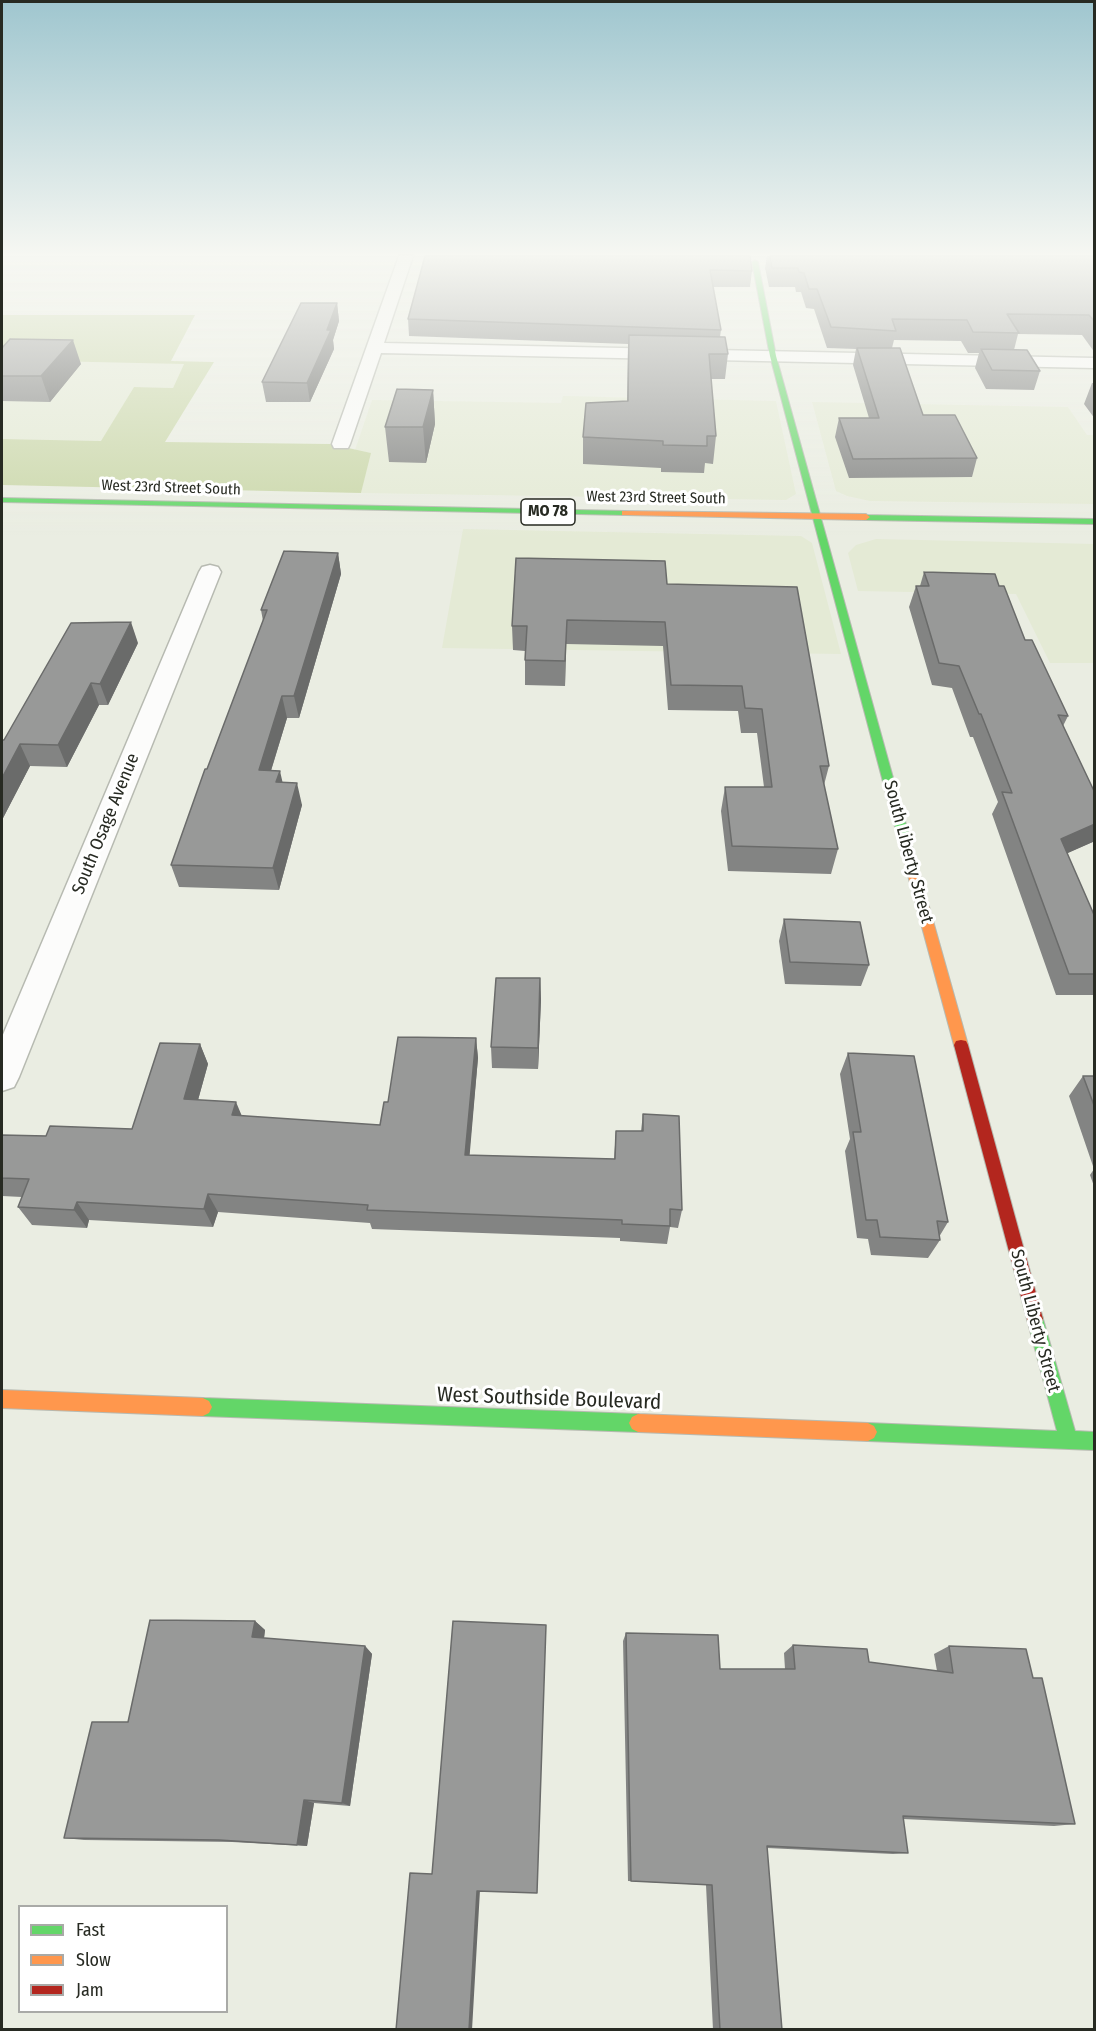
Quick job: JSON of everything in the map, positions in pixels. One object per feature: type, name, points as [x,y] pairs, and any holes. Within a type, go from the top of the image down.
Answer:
[{"type":"street","points":[[341,444],[373,351]]},
{"type":"street","points":[[513,351],[1095,363]]},
{"type":"street","name":"South Liberty Street","points":[[772,351],[1068,1440]]},
{"type":"street","name":"West 23rd Street South","points":[[2,500],[1095,522]]},
{"type":"street","name":"South Osage Avenue","points":[[2,1077],[210,572]]},
{"type":"street","name":"West Southside Boulevard","points":[[2,1399],[1095,1441]]},
{"type":"shaded area","points":[[2,360],[184,364],[173,388],[134,387],[102,441],[2,439]]},
{"type":"shaded area","points":[[563,396],[776,401],[796,494],[786,500],[361,493],[370,453],[355,450],[372,400],[561,403]]},
{"type":"shaded area","points":[[812,402],[1068,407],[1087,435],[1094,435],[1094,504],[870,501],[847,496],[836,491]]},
{"type":"shaded area","points":[[463,529],[801,536],[812,543],[841,654],[442,648]]},
{"type":"shaded area","points":[[876,539],[1094,544],[1094,663],[1050,663],[1016,594],[858,591],[848,553],[856,545]]},
{"type":"green space","points":[[2,351],[176,351],[171,361],[214,362],[165,442],[330,444],[371,453],[361,493],[2,485],[2,439],[101,441],[134,387],[173,388],[184,364],[2,360]]},
{"type":"building","points":[[2,351],[63,351],[41,376],[2,376]]},
{"type":"building","points":[[277,351],[322,351],[307,383],[262,382]]},
{"type":"building","points":[[629,351],[727,351],[728,354],[709,354],[716,436],[707,436],[707,446],[663,445],[663,441],[583,437],[586,403],[628,401]]},
{"type":"building","points":[[858,351],[901,351],[923,415],[955,415],[977,458],[853,459],[839,418],[879,418]]},
{"type":"building","points":[[982,351],[1027,351],[1040,371],[992,370]]},
{"type":"building","points":[[397,389],[433,390],[423,427],[385,427]]},
{"type":"building","points":[[284,551],[338,553],[294,696],[282,696],[259,770],[280,771],[276,782],[297,783],[273,868],[171,865],[205,769],[207,769],[267,610],[261,610]]},
{"type":"building","points":[[516,558],[665,561],[667,584],[797,587],[829,766],[820,766],[838,849],[732,846],[725,787],[772,787],[762,709],[745,708],[742,686],[671,685],[665,622],[567,620],[565,661],[525,660],[527,626],[512,626]]},
{"type":"building","points":[[924,572],[995,574],[999,586],[1004,586],[1025,640],[1032,640],[1068,716],[1058,715],[1095,793],[1095,824],[1061,839],[1095,917],[1095,974],[1069,974],[1002,792],[1012,793],[981,714],[979,714],[959,666],[939,663],[916,586],[929,586]]},
{"type":"building","points":[[131,622],[100,684],[91,683],[58,745],[20,744],[2,778],[2,740],[71,623]]},
{"type":"building","points":[[784,919],[860,922],[869,965],[790,962]]},
{"type":"building","points":[[496,978],[540,978],[538,1048],[491,1047]]},
{"type":"building","points":[[398,1037],[476,1038],[465,1155],[615,1159],[616,1131],[643,1131],[643,1114],[679,1116],[682,1210],[670,1209],[670,1226],[622,1224],[622,1220],[367,1210],[368,1205],[208,1194],[204,1209],[77,1202],[74,1210],[18,1207],[29,1179],[2,1178],[2,1135],[46,1136],[50,1126],[132,1129],[160,1043],[200,1044],[184,1099],[236,1102],[232,1115],[380,1125],[384,1102],[388,1102]]},
{"type":"building","points":[[848,1053],[914,1056],[948,1222],[937,1221],[940,1240],[880,1237],[877,1220],[866,1220],[853,1132],[861,1132]]},
{"type":"building","points":[[1083,1076],[1095,1076],[1095,1108]]},
{"type":"building","points":[[150,1620],[255,1621],[252,1637],[365,1646],[342,1803],[304,1800],[297,1845],[219,1840],[64,1838],[92,1722],[128,1722]]},
{"type":"building","points":[[453,1621],[546,1625],[537,1893],[477,1891],[469,2030],[396,2030],[410,1873],[432,1874]]},
{"type":"building","points":[[626,1633],[718,1635],[720,1669],[795,1669],[793,1645],[867,1649],[869,1662],[953,1673],[949,1646],[1026,1649],[1033,1678],[1042,1678],[1075,1824],[903,1816],[908,1853],[767,1846],[782,2030],[720,2030],[712,1885],[631,1881]]},
{"type":"traffic: fast","points":[[772,351],[909,857]]},
{"type":"traffic: fast","points":[[2,500],[625,513]]},
{"type":"traffic: fast","points":[[866,517],[1094,522]]},
{"type":"traffic: fast","points":[[1035,1319],[1068,1440]]},
{"type":"traffic: fast","points":[[203,1407],[638,1423]]},
{"type":"traffic: fast","points":[[868,1432],[1094,1441]]},
{"type":"traffic: slow","points":[[625,513],[866,517]]},
{"type":"traffic: slow","points":[[909,857],[961,1045]]},
{"type":"traffic: slow","points":[[2,1399],[203,1407]]},
{"type":"traffic: slow","points":[[638,1423],[868,1432]]},
{"type":"traffic: jam","points":[[961,1045],[1035,1319]]}]
